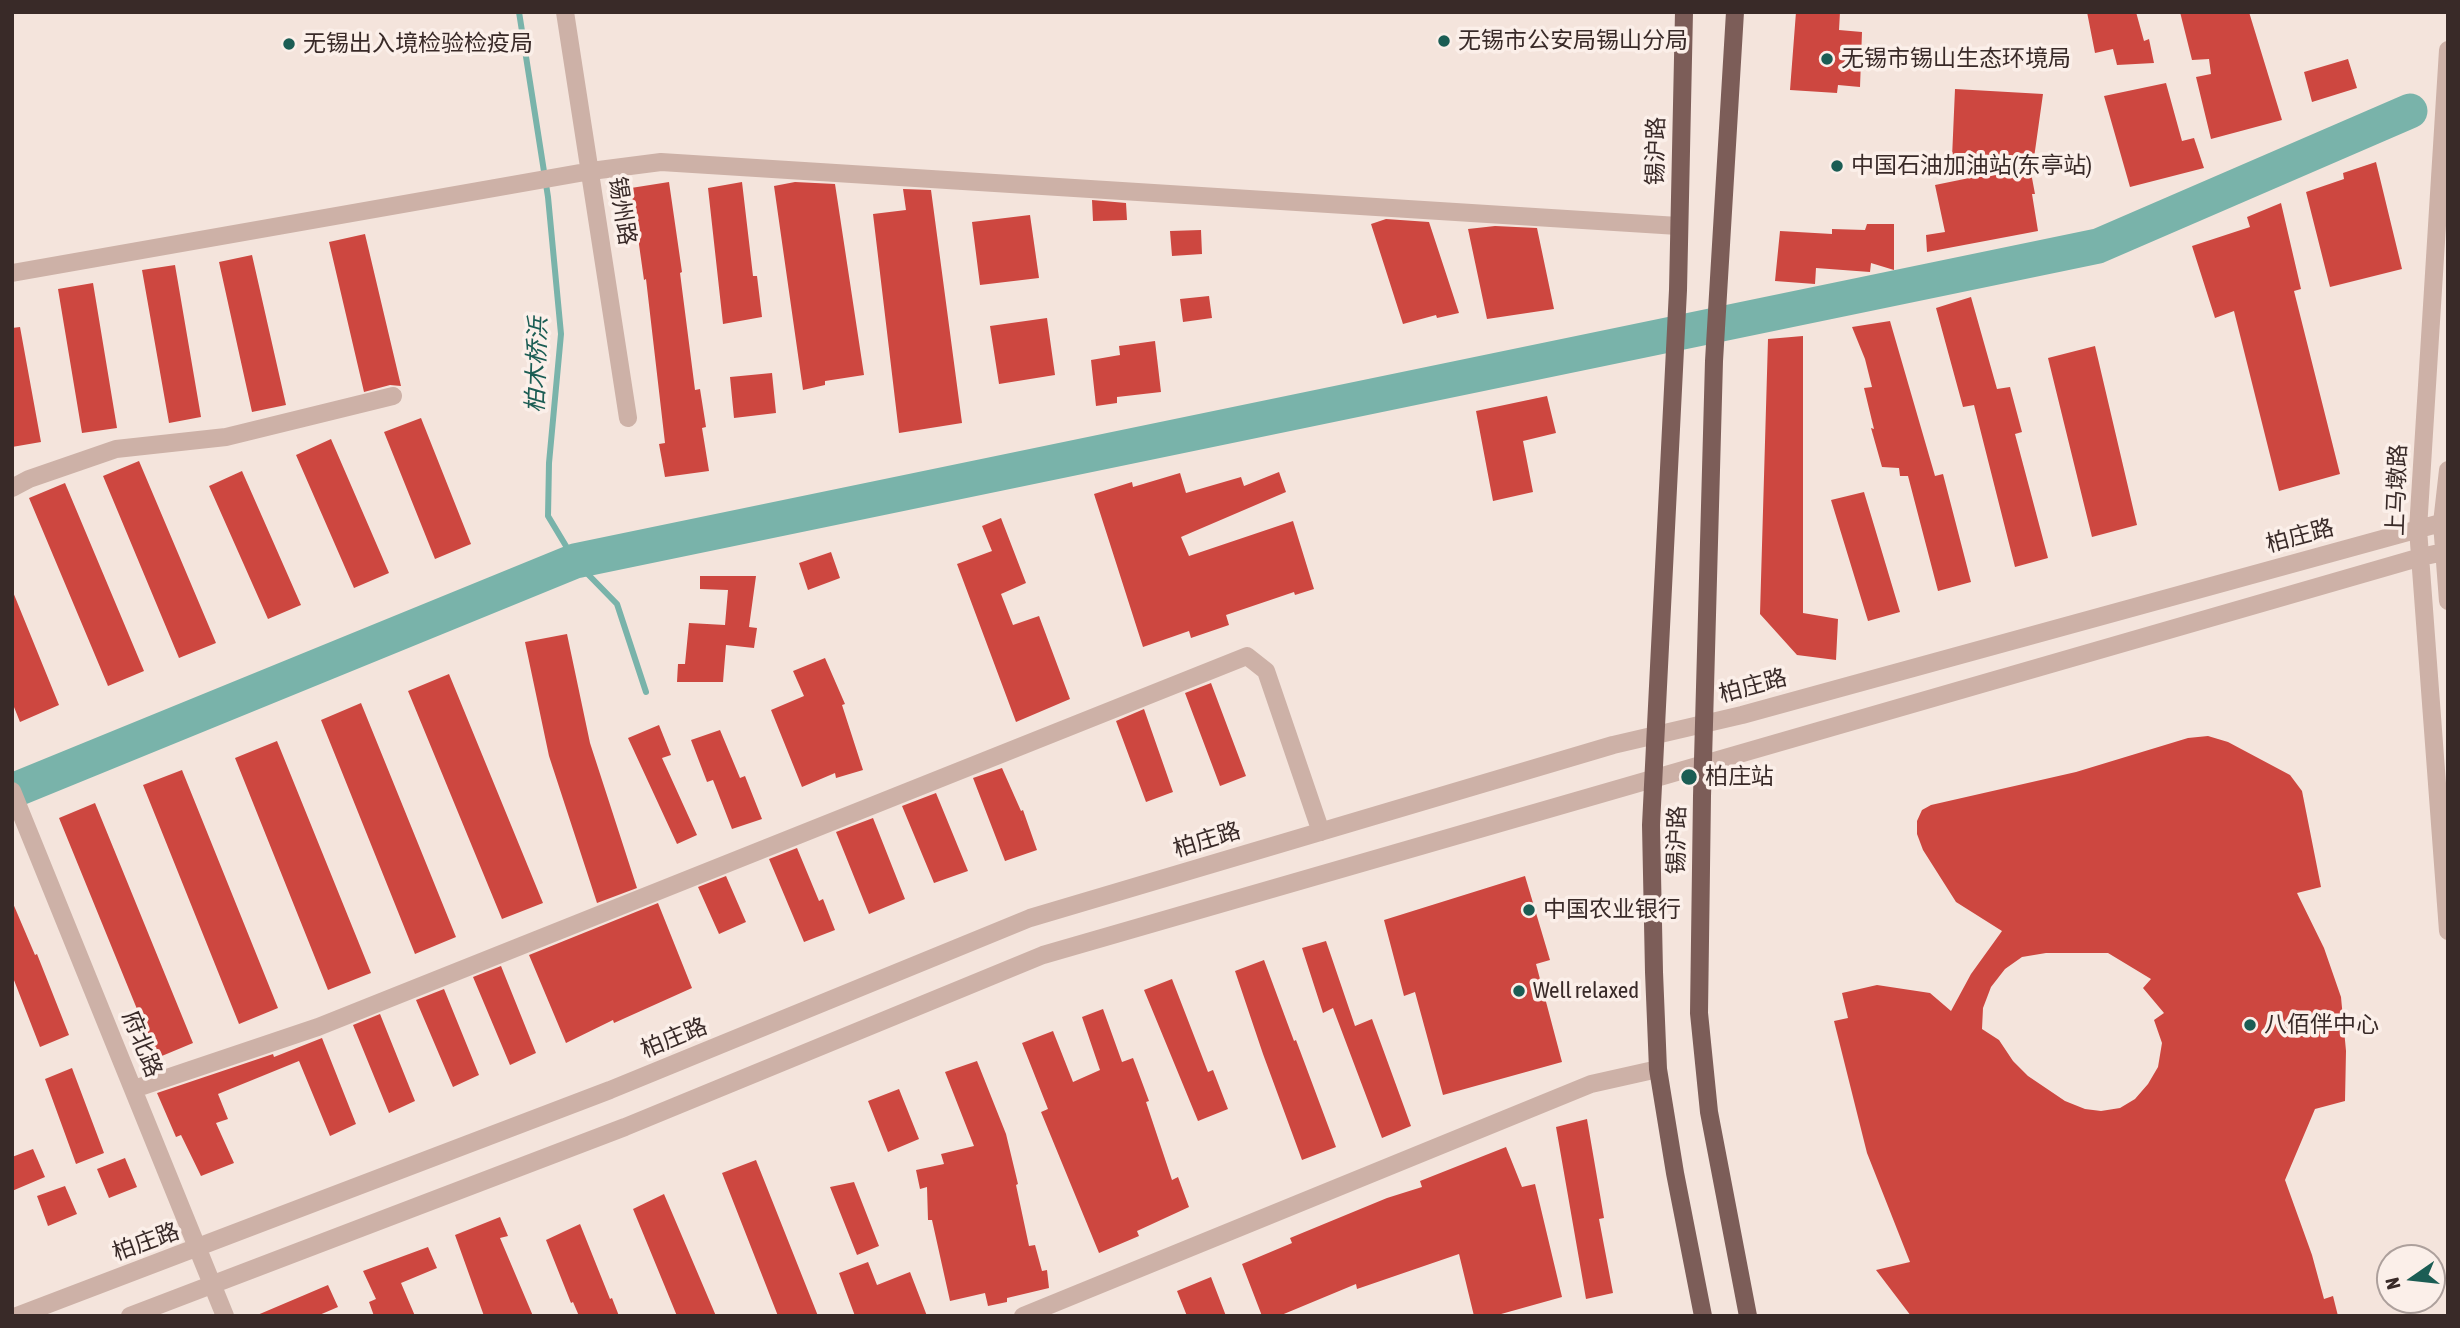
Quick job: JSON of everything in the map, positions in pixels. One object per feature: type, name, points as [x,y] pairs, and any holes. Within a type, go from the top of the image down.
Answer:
[{"type":"main road","name":"锡沪路","points":[[1684,12],[1675,365],[1651,825],[1658,1069],[1703,1316]]},
{"type":"main road","name":"锡沪路","points":[[1735,12],[1714,360],[1699,1013],[1709,1112],[1748,1316]]},
{"type":"street","name":"锡州路","points":[[565,12],[628,418]]},
{"type":"street","name":"上马墩路","points":[[2448,50],[2418,529],[2448,931]]},
{"type":"street","points":[[12,274],[591,171],[661,162],[1678,226]]},
{"type":"street","points":[[12,488],[29,479],[116,449],[226,437],[393,396]]},
{"type":"street","name":"上马墩路","points":[[2448,470],[2445,522],[2448,601]]},
{"type":"street","name":"柏庄路","points":[[17,1316],[610,1090],[1030,918],[1613,744],[1742,716],[2445,522]]},
{"type":"street","points":[[130,1316],[625,1127],[1043,955],[2446,552]]},
{"type":"street","points":[[134,1089],[318,1027],[1247,656],[1266,671],[1321,832]]},
{"type":"street","name":"府北路","points":[[12,791],[225,1316]]},
{"type":"street","points":[[1023,1316],[1591,1084],[1658,1069]]},
{"type":"building","name":"无锡市锡山生态环境局","points":[[1796,12],[1840,12],[1839,30],[1862,32],[1860,87],[1838,85],[1837,93],[1790,90]]},
{"type":"building","points":[[2087,12],[2136,12],[2144,41],[2149,39],[2154,63],[2117,65],[2113,49],[2095,53]]},
{"type":"building","points":[[2180,12],[2249,12],[2282,120],[2211,139],[2196,77],[2211,74],[2209,59],[2192,60]]},
{"type":"building","points":[[2348,59],[2357,88],[2312,102],[2304,72]]},
{"type":"building","points":[[2166,83],[2182,141],[2194,138],[2204,168],[2130,187],[2104,96]]},
{"type":"building","points":[[1955,89],[2043,94],[2033,165],[1952,158]]},
{"type":"building","points":[[2376,162],[2402,269],[2330,287],[2306,192],[2344,179],[2343,173]]},
{"type":"building","points":[[2033,165],[2035,194],[2032,194],[2038,231],[1927,252],[1926,235],[1945,232],[1935,185]]},
{"type":"building","points":[[669,182],[695,390],[700,389],[706,427],[702,428],[709,471],[665,477],[659,444],[665,443],[646,279],[644,280],[631,188]]},
{"type":"building","points":[[742,182],[753,276],[757,276],[762,317],[723,324],[708,188]]},
{"type":"building","points":[[795,182],[835,184],[864,375],[825,381],[825,385],[803,390],[774,186]]},
{"type":"building","points":[[903,189],[931,190],[962,423],[899,433],[873,214],[906,210]]},
{"type":"building","points":[[1092,200],[1126,203],[1127,220],[1093,221]]},
{"type":"building","points":[[2281,203],[2301,289],[2294,291],[2340,474],[2279,491],[2234,311],[2215,318],[2192,246],[2250,227],[2247,217]]},
{"type":"building","points":[[1030,215],[1039,278],[980,285],[972,222]]},
{"type":"building","points":[[1386,219],[1429,222],[1459,313],[1437,318],[1436,315],[1403,324],[1371,224]]},
{"type":"building","points":[[1867,224],[1894,224],[1894,270],[1871,263],[1870,272],[1816,268],[1815,284],[1775,281],[1780,231],[1832,234],[1832,229],[1865,230]]},
{"type":"building","points":[[1495,226],[1537,228],[1554,309],[1487,319],[1468,229]]},
{"type":"building","points":[[1201,230],[1202,254],[1172,256],[1170,231]]},
{"type":"building","points":[[365,234],[401,386],[390,385],[364,392],[329,242]]},
{"type":"building","points":[[252,255],[286,405],[252,412],[219,262]]},
{"type":"building","points":[[175,265],[201,417],[169,423],[142,270]]},
{"type":"building","points":[[93,283],[117,428],[82,433],[58,289]]},
{"type":"building","points":[[1209,296],[1212,318],[1183,322],[1180,299]]},
{"type":"building","points":[[1971,297],[1997,389],[2010,387],[2022,432],[2015,434],[2048,558],[2015,567],[1974,405],[1963,407],[1936,308]]},
{"type":"building","points":[[1047,318],[1055,375],[999,384],[990,326]]},
{"type":"building","points":[[1890,321],[1935,476],[1943,474],[1971,582],[1938,591],[1908,476],[1900,476],[1899,468],[1882,467],[1864,388],[1872,387],[1865,359],[1852,327]]},
{"type":"building","points":[[20,327],[41,442],[12,447],[12,328]]},
{"type":"building","points":[[1803,336],[1803,613],[1838,619],[1836,660],[1797,655],[1760,614],[1768,339]]},
{"type":"building","points":[[1155,341],[1161,392],[1117,397],[1117,403],[1096,406],[1091,360],[1120,355],[1119,346]]},
{"type":"building","points":[[2095,346],[2137,525],[2092,537],[2048,358]]},
{"type":"building","points":[[772,373],[776,413],[734,418],[730,377]]},
{"type":"building","points":[[1547,396],[1556,433],[1523,441],[1533,492],[1493,501],[1476,411]]},
{"type":"building","points":[[421,418],[471,544],[435,559],[384,432]]},
{"type":"building","points":[[331,439],[389,573],[354,588],[296,455]]},
{"type":"building","points":[[139,461],[216,643],[179,658],[103,476]]},
{"type":"building","points":[[242,471],[301,605],[268,619],[209,486]]},
{"type":"building","points":[[1279,472],[1286,492],[1181,537],[1189,556],[1293,521],[1314,589],[1295,595],[1294,592],[1226,615],[1229,625],[1191,638],[1189,631],[1143,647],[1094,494],[1132,482],[1133,487],[1180,473],[1186,493],[1241,477],[1244,486]]},
{"type":"building","points":[[65,483],[144,671],[108,686],[29,498]]},
{"type":"building","points":[[1864,492],[1900,612],[1868,621],[1831,500]]},
{"type":"building","points":[[1001,518],[1026,583],[1001,594],[1013,625],[1039,616],[1070,699],[1016,722],[957,564],[992,551],[982,526]]},
{"type":"building","points":[[831,552],[840,578],[808,590],[799,563]]},
{"type":"building","points":[[700,576],[756,576],[749,627],[757,628],[754,648],[726,645],[723,682],[677,682],[678,664],[685,664],[689,623],[725,625],[728,590],[700,589]]},
{"type":"building","points":[[13,592],[59,705],[20,722],[12,702]]},
{"type":"building","points":[[567,634],[590,743],[637,888],[597,903],[549,756],[525,642]]},
{"type":"building","points":[[825,658],[845,704],[842,705],[863,770],[836,778],[835,773],[802,787],[771,710],[804,696],[793,671]]},
{"type":"building","points":[[449,674],[543,903],[502,919],[408,691]]},
{"type":"building","points":[[1211,683],[1246,776],[1220,786],[1185,693]]},
{"type":"building","points":[[361,703],[456,937],[415,954],[321,720]]},
{"type":"building","points":[[1144,709],[1173,792],[1146,802],[1116,721]]},
{"type":"building","points":[[659,725],[671,755],[662,758],[697,835],[677,844],[628,738]]},
{"type":"building","points":[[720,730],[740,778],[745,776],[762,819],[732,829],[713,780],[707,782],[691,740]]},
{"type":"building","name":"八佰伴中心","points":[[2208,736],[2228,742],[2290,775],[2302,791],[2321,887],[2297,893],[2324,948],[2341,997],[2346,1051],[2345,1101],[2315,1109],[2285,1180],[2312,1255],[2324,1299],[2333,1296],[2338,1316],[1911,1316],[1876,1270],[1910,1262],[1867,1153],[1834,1021],[1848,1018],[1842,993],[1877,985],[1930,993],[1951,1011],[1971,974],[2002,931],[1956,902],[1923,850],[1917,834],[1917,821],[1922,810],[1931,805],[2076,772],[2188,738]],"holes":[[[2046,953],[2108,953],[2151,979],[2143,988],[2164,1013],[2154,1020],[2162,1043],[2158,1067],[2148,1084],[2135,1099],[2120,1108],[2101,1111],[2085,1109],[2065,1101],[2028,1076],[2013,1061],[1999,1040],[1982,1029],[1983,1008],[1991,987],[2005,969],[2022,957]]]},
{"type":"building","points":[[277,741],[371,973],[328,990],[235,758]]},
{"type":"building","points":[[1002,768],[1021,811],[1023,810],[1037,850],[1005,861],[973,778]]},
{"type":"building","points":[[182,770],[278,1008],[239,1024],[143,785]]},
{"type":"building","points":[[936,793],[968,871],[934,883],[902,806]]},
{"type":"building","points":[[95,803],[193,1043],[157,1058],[59,818]]},
{"type":"building","points":[[873,818],[905,899],[869,914],[836,832]]},
{"type":"building","points":[[797,848],[819,901],[823,899],[835,930],[804,942],[769,859]]},
{"type":"building","points":[[726,876],[746,922],[719,934],[698,887]]},
{"type":"building","points":[[1525,876],[1550,960],[1536,964],[1562,1062],[1443,1095],[1415,992],[1404,996],[1384,920]]},
{"type":"building","points":[[12,901],[35,955],[37,954],[69,1035],[40,1047],[12,975]]},
{"type":"building","points":[[658,903],[692,988],[614,1023],[613,1020],[566,1043],[529,955]]},
{"type":"building","points":[[1326,941],[1355,1026],[1372,1019],[1411,1126],[1382,1138],[1333,1008],[1323,1013],[1302,948]]},
{"type":"building","points":[[1264,960],[1336,1147],[1302,1160],[1235,971]]},
{"type":"building","points":[[501,966],[536,1053],[510,1065],[473,977]]},
{"type":"building","points":[[1172,979],[1208,1072],[1213,1070],[1228,1109],[1198,1121],[1144,990]]},
{"type":"building","points":[[444,989],[479,1075],[453,1087],[416,1000]]},
{"type":"building","points":[[1103,1009],[1122,1062],[1133,1058],[1149,1101],[1146,1102],[1172,1180],[1178,1177],[1189,1207],[1137,1231],[1139,1236],[1099,1253],[1041,1112],[1048,1109],[1022,1043],[1053,1031],[1073,1082],[1100,1070],[1082,1017]]},
{"type":"building","points":[[380,1014],[415,1101],[389,1113],[353,1025]]},
{"type":"building","points":[[322,1038],[356,1124],[330,1136],[299,1061],[218,1094],[228,1119],[216,1123],[234,1163],[201,1176],[181,1135],[176,1137],[157,1093],[273,1054],[274,1057]]},
{"type":"building","points":[[977,1061],[1006,1134],[1029,1246],[1035,1245],[1042,1271],[1047,1270],[1049,1288],[1007,1298],[1007,1302],[988,1306],[985,1293],[950,1301],[932,1220],[928,1220],[927,1187],[920,1189],[916,1170],[944,1164],[941,1154],[974,1146],[945,1072]]},
{"type":"building","points":[[72,1068],[104,1153],[76,1164],[45,1079]]},
{"type":"building","points":[[899,1089],[919,1139],[888,1152],[868,1101]]},
{"type":"building","points":[[1587,1119],[1604,1218],[1599,1219],[1613,1293],[1586,1299],[1556,1127]]},
{"type":"building","points":[[1506,1147],[1522,1187],[1535,1184],[1562,1297],[1494,1316],[1474,1316],[1459,1254],[1357,1289],[1356,1284],[1279,1316],[1262,1316],[1242,1264],[1292,1243],[1290,1238],[1387,1198],[1422,1187],[1420,1181]]},
{"type":"building","points":[[33,1149],[45,1177],[12,1191],[12,1157]]},
{"type":"building","points":[[125,1158],[137,1187],[109,1198],[97,1169]]},
{"type":"building","points":[[756,1160],[818,1316],[778,1316],[722,1173]]},
{"type":"building","points":[[854,1182],[879,1246],[857,1255],[830,1187]]},
{"type":"building","points":[[65,1186],[77,1214],[48,1226],[37,1196]]},
{"type":"building","points":[[664,1194],[716,1316],[677,1316],[633,1209]]},
{"type":"building","points":[[500,1217],[508,1236],[500,1238],[533,1316],[484,1316],[455,1235]]},
{"type":"building","points":[[580,1224],[619,1316],[579,1316],[573,1302],[571,1303],[546,1240]]},
{"type":"building","points":[[428,1247],[437,1268],[401,1283],[415,1316],[374,1316],[369,1302],[376,1299],[363,1271]]},
{"type":"building","points":[[868,1262],[877,1285],[910,1272],[927,1316],[855,1316],[839,1273]]},
{"type":"building","points":[[1211,1277],[1226,1316],[1187,1316],[1177,1291]]},
{"type":"building","points":[[328,1285],[338,1307],[317,1316],[255,1316]]},
{"type":"waterway","name":"柏木桥浜","points":[[519,12],[548,197],[561,334],[549,463],[548,516],[575,561],[617,604],[646,692]]},
{"type":"waterway","points":[[12,791],[575,561],[2098,246],[2410,111]]},
{"type":"place","name":"无锡市公安局锡山分局","points":[[1444,41]]},
{"type":"place","name":"无锡出入境检验检疫局","points":[[289,44]]},
{"type":"place","name":"无锡市锡山生态环境局","points":[[1827,59]]},
{"type":"place","name":"中国石油加油站(东亭站)","points":[[1837,166]]},
{"type":"place","name":"柏庄站","points":[[1689,777]]},
{"type":"place","name":"中国农业银行","points":[[1529,910]]},
{"type":"place","name":"Well relaxed","points":[[1519,991]]},
{"type":"place","name":"八佰伴中心","points":[[2250,1025]]}]
